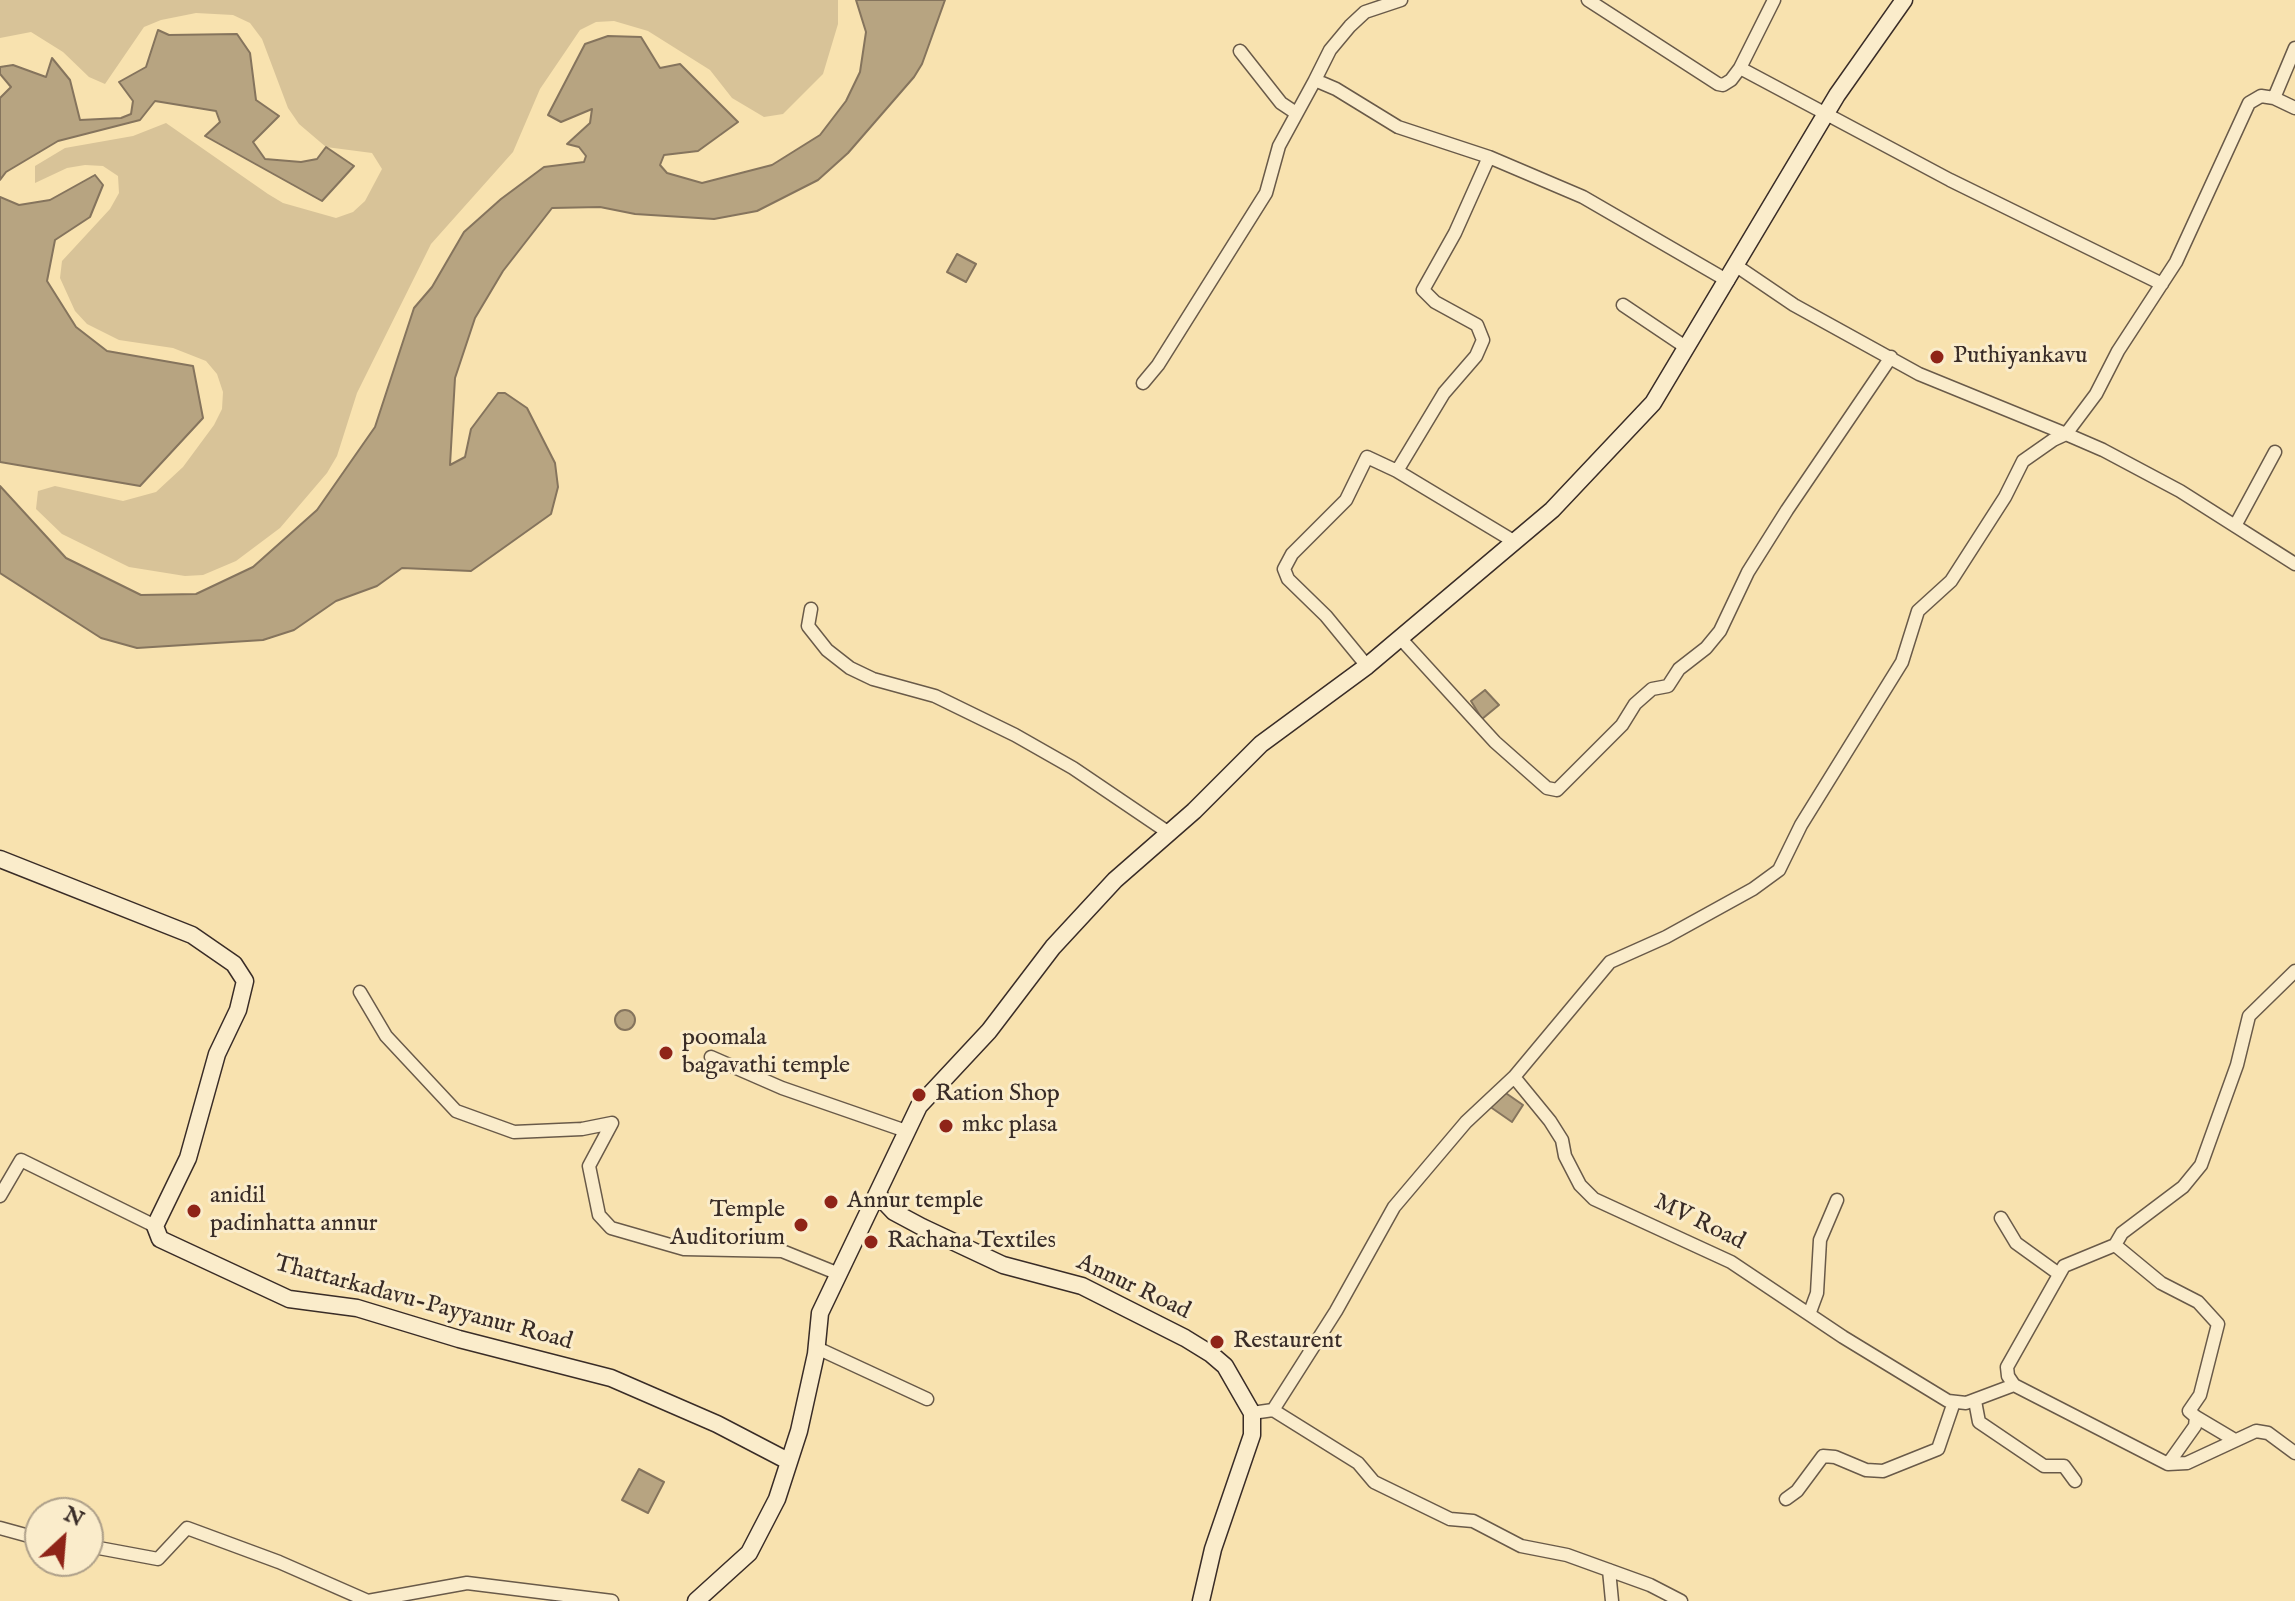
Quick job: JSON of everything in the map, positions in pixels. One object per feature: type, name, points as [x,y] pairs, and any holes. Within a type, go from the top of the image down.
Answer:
[{"type":"main road","points":[[696,1601],[749,1553],[777,1499],[799,1431],[817,1348],[820,1313],[878,1195],[885,1171],[919,1106],[989,1031],[1053,947],[1115,880],[1169,833],[1261,744],[1401,639],[1552,510],[1653,403],[1733,274],[1825,115],[1904,0]]},
{"type":"main road","points":[[0,859],[192,935],[234,964],[245,981],[238,1010],[217,1054],[188,1158],[155,1226]]},
{"type":"main road","name":"Annur Road","points":[[878,1195],[894,1212],[922,1227],[1003,1265],[1082,1286],[1211,1354],[1235,1380],[1252,1413]]},
{"type":"main road","name":"Thattarkadavu-Payyanur Road","points":[[155,1226],[160,1239],[289,1299],[357,1308],[611,1378],[717,1424],[788,1461]]},
{"type":"main road","points":[[1201,1601],[1213,1549],[1250,1446],[1252,1413]]},
{"type":"street","points":[[1143,383],[1158,365],[1266,193],[1279,146],[1330,50],[1365,12],[1401,0]]},
{"type":"street","points":[[1588,0],[1723,85],[1740,68],[1774,0]]},
{"type":"street","points":[[2274,98],[2295,48]]},
{"type":"street","points":[[1240,51],[1281,103],[1296,113]]},
{"type":"street","points":[[1740,68],[1825,115],[2162,284]]},
{"type":"street","points":[[1315,80],[1336,89],[1398,127],[1489,157],[1583,197],[1794,305],[1919,374],[2066,434],[2180,491],[2295,564]]},
{"type":"street","points":[[1273,1410],[1344,1298],[1394,1207],[1466,1122],[1514,1077],[1610,962],[1666,937],[1753,889],[1779,870],[1801,825],[1902,662],[1918,611],[1951,581],[2005,497],[2023,461],[2066,434],[2096,394],[2176,262],[2249,103],[2261,96],[2274,98],[2295,108]]},
{"type":"street","points":[[1397,471],[1444,393],[1476,356],[1483,340],[1477,325],[1435,302],[1423,290],[1455,233],[1489,157]]},
{"type":"street","points":[[1623,305],[1687,348]]},
{"type":"street","points":[[1401,639],[1495,742],[1547,788],[1557,790],[1622,725],[1635,704],[1652,689],[1668,686],[1679,669],[1706,648],[1720,631],[1748,572],[1891,357]]},
{"type":"street","points":[[2235,526],[2275,452]]},
{"type":"street","points":[[1367,666],[1346,638],[1288,579],[1284,569],[1292,554],[1346,500],[1367,457],[1397,471],[1515,542]]},
{"type":"street","points":[[811,609],[808,626],[827,650],[850,668],[873,679],[935,696],[1015,735],[1073,768],[1169,833]]},
{"type":"street","points":[[2295,971],[2249,1016],[2237,1065],[2201,1165],[2183,1187],[2122,1233],[2115,1245],[2105,1252],[2074,1259],[2059,1274],[2007,1367],[2014,1385],[2168,1464],[2187,1463],[2245,1433],[2268,1433],[2295,1453]]},
{"type":"street","points":[[360,992],[386,1036],[456,1111],[514,1132],[582,1129],[612,1123],[589,1166],[599,1215],[611,1228],[684,1249],[782,1251],[839,1274]]},
{"type":"street","points":[[711,1057],[782,1088],[906,1131]]},
{"type":"street","name":"MV Road","points":[[1514,1077],[1550,1121],[1562,1140],[1565,1156],[1580,1185],[1594,1199],[1731,1262],[1887,1364],[1954,1402]]},
{"type":"street","points":[[0,1196],[21,1160],[43,1174],[155,1226]]},
{"type":"street","points":[[1810,1312],[1817,1293],[1820,1240],[1837,1200]]},
{"type":"street","points":[[2001,1218],[2016,1243],[2059,1274]]},
{"type":"street","points":[[2115,1245],[2161,1283],[2198,1302],[2218,1324],[2200,1395],[2189,1411],[2233,1439]]},
{"type":"street","points":[[817,1348],[927,1399]]},
{"type":"street","points":[[1786,1499],[1797,1491],[1823,1456],[1835,1457],[1866,1470],[1883,1471],[1938,1449],[1954,1402],[1975,1401],[2014,1385]]},
{"type":"street","points":[[1975,1401],[1979,1422],[2044,1466],[2064,1466],[2075,1481]]},
{"type":"street","points":[[1252,1413],[1273,1410],[1358,1463],[1374,1482],[1450,1519],[1473,1521],[1521,1546],[1567,1555],[1681,1601]]},
{"type":"street","points":[[2168,1464],[2187,1439],[2196,1417]]},
{"type":"street","points":[[0,1528],[24,1535]]},
{"type":"street","points":[[104,1549],[158,1559],[187,1528],[279,1562],[368,1601],[467,1583],[612,1601]]},
{"type":"street","points":[[1609,1570],[1612,1601]]},
{"type":"shaded area","points":[[0,0],[838,0],[838,24],[823,74],[783,114],[764,117],[732,98],[710,70],[648,31],[614,21],[596,22],[580,30],[540,89],[513,152],[431,244],[357,393],[337,456],[327,473],[280,528],[236,561],[203,575],[185,576],[129,567],[62,534],[36,509],[38,491],[55,486],[123,501],[156,492],[183,467],[214,425],[222,409],[223,392],[217,374],[206,361],[173,348],[119,340],[87,324],[75,311],[60,278],[62,261],[110,209],[119,193],[118,176],[103,166],[85,165],[67,168],[35,183],[35,166],[65,148],[133,136],[166,123],[283,203],[336,218],[353,212],[365,201],[382,169],[372,153],[326,147],[299,124],[288,108],[262,39],[250,23],[233,15],[196,13],[144,27],[105,84],[89,77],[63,52],[31,32],[0,38]]},
{"type":"shaded area","points":[[856,0],[945,0],[922,64],[914,77],[848,153],[818,180],[757,211],[714,219],[635,214],[600,207],[552,208],[503,271],[475,318],[455,378],[450,465],[465,457],[471,429],[498,393],[505,393],[527,408],[555,463],[558,487],[551,514],[471,571],[402,568],[377,586],[336,601],[294,630],[263,640],[137,648],[101,638],[0,573],[0,486],[66,558],[141,595],[196,594],[253,567],[317,510],[375,427],[414,308],[432,287],[464,232],[544,167],[584,162],[586,156],[579,147],[567,144],[590,123],[592,109],[561,122],[548,115],[585,44],[608,36],[641,37],[660,68],[680,64],[738,122],[698,151],[664,155],[660,165],[667,173],[702,183],[772,165],[820,135],[846,101],[860,72],[866,32]]},
{"type":"shaded area","points":[[158,30],[169,35],[237,34],[250,53],[256,100],[279,116],[253,142],[265,159],[301,162],[317,159],[326,147],[354,166],[322,201],[205,136],[220,122],[216,111],[155,101],[140,120],[58,141],[6,172],[0,180],[0,98],[11,87],[0,74],[0,67],[13,65],[46,77],[52,58],[70,80],[80,120],[121,118],[131,114],[133,101],[119,82],[146,67]]},
{"type":"shaded area","points":[[95,175],[103,185],[90,217],[55,240],[47,281],[76,327],[107,351],[193,366],[203,418],[140,486],[0,462],[0,197],[19,205],[50,200]]},
{"type":"shaded area","points":[[957,254],[976,264],[966,282],[947,272]]},
{"type":"shaded area","points":[[1485,690],[1499,705],[1482,719],[1471,701]]},
{"type":"shaded area","points":[[625,1010],[632,1013],[635,1020],[632,1027],[625,1030],[618,1027],[615,1020],[618,1013]]},
{"type":"shaded area","points":[[1500,1089],[1523,1105],[1512,1122],[1489,1106]]},
{"type":"shaded area","points":[[639,1469],[664,1482],[648,1513],[622,1500]]},
{"type":"place","name":"Puthiyankavu","points":[[1937,357]]},
{"type":"place","name":"poomala bagavathi temple","points":[[666,1053]]},
{"type":"place","name":"Ration Shop","points":[[919,1095]]},
{"type":"place","name":"mkc plasa","points":[[946,1126]]},
{"type":"place","name":"Annur temple","points":[[831,1202]]},
{"type":"place","name":"anidil padinhatta annur","points":[[194,1211]]},
{"type":"place","name":"Temple Auditorium","points":[[801,1225]]},
{"type":"place","name":"Rachana Textiles","points":[[871,1242]]},
{"type":"place","name":"Restaurent","points":[[1217,1342]]}]
